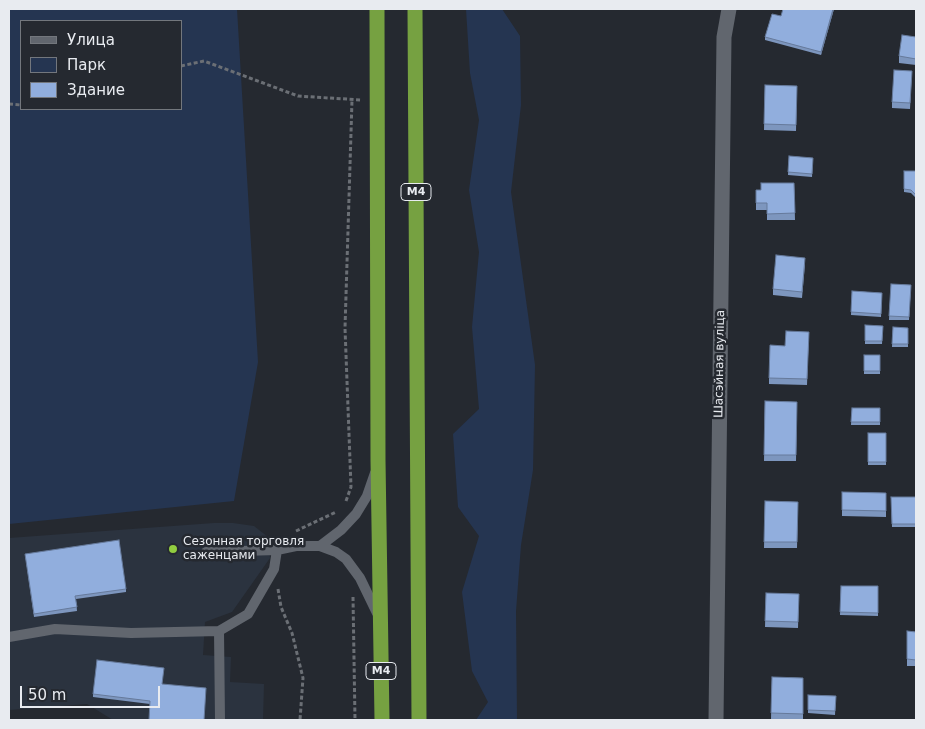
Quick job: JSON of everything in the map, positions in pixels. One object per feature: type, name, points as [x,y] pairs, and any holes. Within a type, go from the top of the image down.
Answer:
[{"type":"highway","name":"М4","points":[[377,9],[378,460],[382,720]]},
{"type":"highway","name":"М4","points":[[415,9],[419,720]]},
{"type":"street","name":"Шасэйная вуліца","points":[[716,720],[724,37],[728,9]]},
{"type":"lane","points":[[320,546],[341,530],[356,514],[367,496],[378,460]]},
{"type":"lane","points":[[206,552],[277,550],[296,546],[320,546],[336,552],[346,559],[360,578],[380,621]]},
{"type":"lane","points":[[9,637],[55,628],[131,633],[219,631],[248,614],[274,569],[277,550]]},
{"type":"lane","points":[[219,631],[220,720]]},
{"type":"path","points":[[182,66],[204,61],[298,96],[352,100],[345,328],[351,487],[345,505]]},
{"type":"path","points":[[296,546],[293,532],[339,510]]},
{"type":"path","points":[[274,569],[281,606],[292,633],[303,678],[300,720]]},
{"type":"path","points":[[353,588],[355,720]]},
{"type":"shaded area","points":[[214,523],[254,526],[268,537],[270,558],[232,612],[205,622],[203,655],[231,657],[230,682],[264,684],[263,720],[113,720],[87,704],[9,710],[9,538]]},
{"type":"green space","points":[[9,9],[237,9],[258,362],[234,501],[9,524]]},
{"type":"green space","points":[[466,9],[502,9],[520,36],[521,105],[511,192],[535,365],[533,470],[521,545],[516,611],[517,720],[476,720],[488,702],[472,671],[462,592],[479,536],[458,507],[453,434],[479,409],[472,327],[479,252],[469,190],[479,120],[470,73]]},
{"type":"building","points":[[783,9],[833,9],[821,52],[765,37],[772,14],[781,16]]},
{"type":"building","points":[[902,35],[916,37],[916,59],[899,56]]},
{"type":"building","points":[[894,70],[912,71],[910,103],[892,102]]},
{"type":"building","points":[[765,85],[797,86],[796,125],[764,124]]},
{"type":"building","points":[[789,156],[813,158],[812,174],[788,172]]},
{"type":"building","points":[[904,171],[916,171],[916,195],[911,190],[904,189]]},
{"type":"building","points":[[761,183],[794,183],[795,213],[767,214],[767,203],[756,203],[756,190],[761,190]]},
{"type":"building","points":[[776,255],[805,258],[802,292],[773,289]]},
{"type":"building","points":[[891,284],[911,285],[909,317],[889,316]]},
{"type":"building","points":[[852,291],[882,293],[881,314],[851,312]]},
{"type":"building","points":[[865,325],[883,326],[882,341],[865,341]]},
{"type":"building","points":[[893,327],[908,328],[908,344],[892,344]]},
{"type":"building","points":[[786,331],[809,332],[807,379],[769,378],[770,345],[785,346]]},
{"type":"building","points":[[864,355],[880,355],[880,371],[864,371]]},
{"type":"building","points":[[765,401],[797,402],[796,455],[764,455]]},
{"type":"building","points":[[852,408],[880,408],[880,422],[851,422]]},
{"type":"building","points":[[868,433],[886,433],[886,462],[868,462]]},
{"type":"building","points":[[842,492],[886,493],[886,511],[842,510]]},
{"type":"building","points":[[891,497],[916,497],[916,524],[892,524]]},
{"type":"building","points":[[765,501],[798,502],[797,542],[764,542]]},
{"type":"building","points":[[119,540],[126,589],[75,596],[77,607],[34,614],[25,554]]},
{"type":"building","points":[[841,586],[878,586],[878,613],[840,612]]},
{"type":"building","points":[[766,593],[799,594],[798,622],[765,621]]},
{"type":"building","points":[[907,631],[916,632],[916,660],[907,659]]},
{"type":"building","points":[[97,660],[164,668],[162,684],[206,688],[204,720],[149,720],[150,701],[93,694]]},
{"type":"building","points":[[772,677],[803,678],[803,714],[771,713]]},
{"type":"building","points":[[808,695],[836,696],[835,711],[808,710]]},
{"type":"place","name":"Сезонная торговля саженцами","points":[[173,549]]}]
